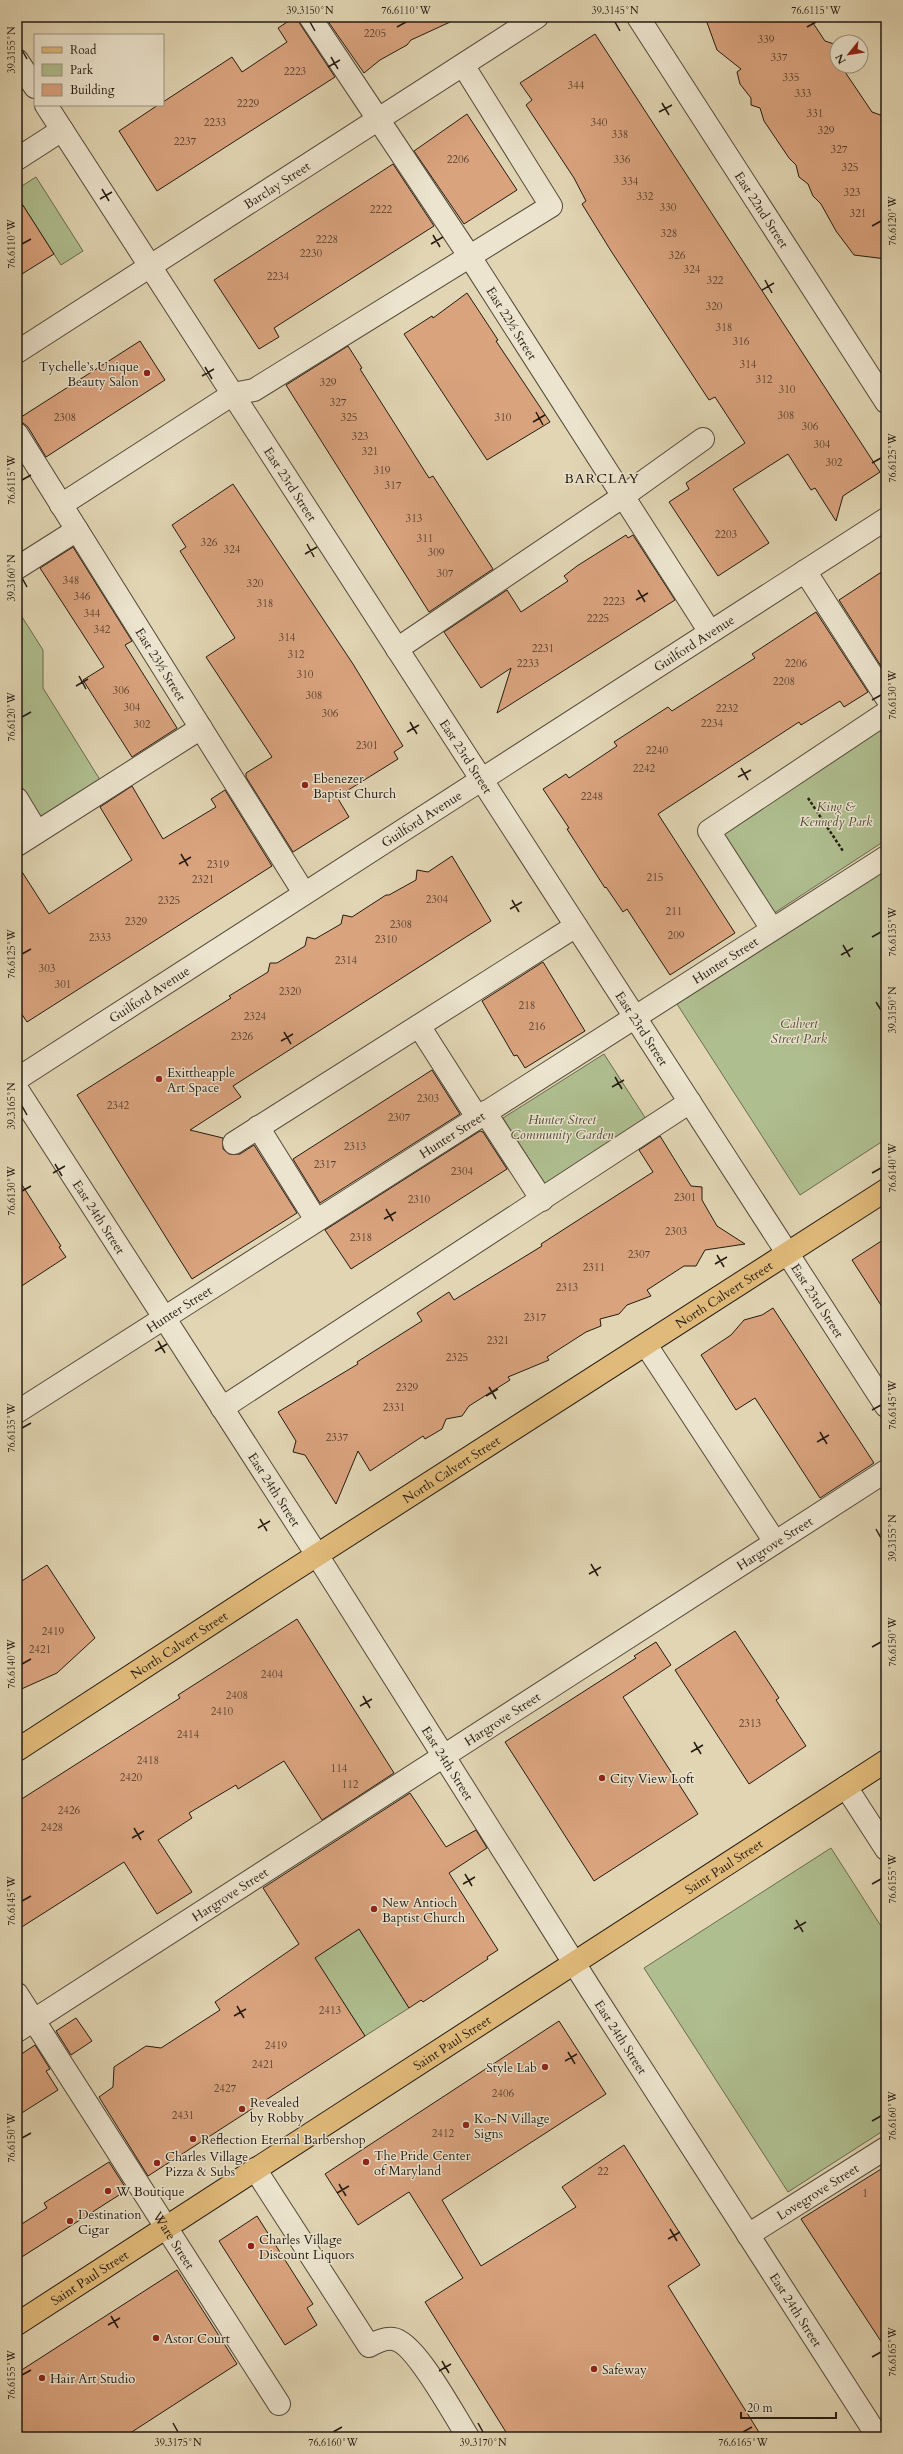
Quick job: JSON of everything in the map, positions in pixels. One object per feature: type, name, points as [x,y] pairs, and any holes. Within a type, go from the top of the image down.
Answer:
[{"type":"main road","name":"North Calvert Street","points":[[17,1750],[317,1555],[886,1190]]},
{"type":"main road","name":"Saint Paul Street","points":[[17,2324],[886,1761]]},
{"type":"street","name":"East 22½ Street","points":[[310,17],[470,257],[710,632]]},
{"type":"street","name":"Barclay Street","points":[[17,352],[537,17]]},
{"type":"street","name":"East 22nd Street","points":[[638,17],[886,402]]},
{"type":"street","points":[[17,60],[34,86]]},
{"type":"street","points":[[61,505],[233,394],[254,390],[552,206],[462,65]]},
{"type":"street","name":"East 23rd Street","points":[[47,106],[886,1406]]},
{"type":"street","points":[[17,159],[62,130]]},
{"type":"street","name":"East 23½ Street","points":[[17,434],[304,893]]},
{"type":"street","points":[[397,649],[703,439]]},
{"type":"street","name":"Guilford Avenue","points":[[17,1079],[886,519]]},
{"type":"street","points":[[17,568],[77,530]]},
{"type":"street","points":[[805,571],[886,697]]},
{"type":"street","points":[[772,929],[709,831],[886,712]]},
{"type":"street","points":[[17,845],[201,728]]},
{"type":"street","points":[[17,799],[37,832]]},
{"type":"street","name":"Hunter Street","points":[[17,1412],[634,1016],[886,857]]},
{"type":"street","points":[[234,1143],[576,926]]},
{"type":"street","points":[[419,1026],[542,1200]]},
{"type":"street","name":"East 24th Street","points":[[17,1089],[317,1555],[574,1964],[878,2437]]},
{"type":"street","points":[[222,1408],[690,1102]]},
{"type":"street","points":[[258,1128],[316,1220]]},
{"type":"street","points":[[646,1345],[775,1542]]},
{"type":"street","name":"Hargrove Street","points":[[25,2025],[886,1471]]},
{"type":"street","points":[[846,1787],[886,1850]]},
{"type":"street","name":"Ware Street","points":[[17,1994],[25,2025],[165,2228],[279,2404]]},
{"type":"street","name":"Lovegrove Street","points":[[748,2235],[886,2148]]},
{"type":"street","points":[[255,2169],[369,2346],[382,2340],[393,2338],[407,2346],[418,2358],[468,2437]]},
{"type":"path","points":[[793,775],[859,874]]},
{"type":"green space","points":[[36,177],[83,251],[61,265],[17,196],[17,189]]},
{"type":"green space","points":[[17,609],[43,650],[43,688],[102,783],[42,820],[17,779]]},
{"type":"green space","name":"King & Kennedy Park","points":[[886,719],[886,840],[762,921],[709,838]]},
{"type":"green space","name":"Calvert Street Park","points":[[886,870],[886,1139],[800,1195],[677,1004]]},
{"type":"green space","name":"Hunter Street Community Garden","points":[[604,1054],[646,1119],[545,1184],[503,1118]]},
{"type":"green space","points":[[831,1848],[886,1934],[886,2129],[788,2192],[644,1968]]},
{"type":"green space","points":[[359,1929],[409,2008],[365,2036],[314,1958]]},
{"type":"building","points":[[295,17],[298,17],[300,24],[335,77],[157,191],[119,131],[156,106],[164,106],[164,101],[232,57],[242,72],[287,42],[278,28]]},
{"type":"building","points":[[325,17],[461,17],[411,40],[407,45],[380,60],[364,73]]},
{"type":"building","points":[[705,17],[809,17],[825,41],[829,42],[829,74],[846,74],[872,112],[886,117],[886,259],[854,255],[836,231],[821,204],[813,196],[808,184],[799,177],[796,165],[789,158],[764,121],[760,108],[751,105],[751,98],[740,84],[737,72],[741,69],[717,50]]},
{"type":"building","points":[[595,34],[880,472],[843,496],[836,521],[815,488],[811,490],[788,454],[733,489],[769,543],[718,576],[669,502],[689,489],[686,483],[745,443],[715,397],[709,400],[611,251],[582,204],[586,201],[574,178],[526,105],[532,100],[520,83]]},
{"type":"building","points":[[467,114],[517,190],[464,224],[414,151]]},
{"type":"building","points":[[393,164],[434,226],[274,328],[279,337],[259,349],[214,280]]},
{"type":"building","points":[[17,196],[54,254],[17,277]]},
{"type":"building","points":[[467,293],[498,340],[496,341],[550,422],[487,460],[404,334],[432,316],[433,318]]},
{"type":"building","points":[[140,341],[165,380],[46,457],[28,427],[18,419]]},
{"type":"building","points":[[348,346],[362,368],[360,369],[429,478],[433,476],[493,569],[429,612],[286,385]]},
{"type":"building","points":[[233,484],[353,664],[403,746],[394,752],[398,759],[337,797],[349,817],[293,852],[246,777],[246,773],[272,757],[206,657],[235,638],[180,551],[186,547],[172,525]]},
{"type":"building","points":[[626,535],[628,538],[633,535],[675,600],[497,713],[511,668],[481,688],[444,632],[507,590],[521,612],[568,581],[564,576],[577,566]]},
{"type":"building","points":[[73,547],[132,641],[125,645],[177,728],[132,757],[83,680],[104,667],[40,568]]},
{"type":"building","points":[[886,569],[886,674],[839,600]]},
{"type":"building","points":[[816,612],[868,692],[844,707],[840,701],[801,725],[799,722],[658,814],[735,933],[670,975],[627,909],[623,912],[606,887],[605,888],[567,829],[569,828],[543,789],[566,774],[569,778],[617,746],[614,742],[668,707],[672,711],[755,658],[752,654]]},
{"type":"building","points":[[132,786],[163,839],[216,807],[211,799],[225,790],[272,866],[27,1022],[17,1007],[17,864],[49,914],[132,860],[100,807]]},
{"type":"building","points":[[452,856],[491,921],[233,1086],[241,1097],[190,1130],[223,1138],[223,1149],[229,1154],[240,1154],[254,1145],[297,1213],[192,1279],[77,1095],[231,998],[229,996],[268,972],[270,963],[277,963],[305,946],[307,937],[315,939],[341,924],[343,915],[352,917],[386,895],[389,895],[416,880],[417,870],[428,872]]},
{"type":"building","points":[[543,962],[585,1031],[525,1068],[517,1055],[514,1056],[482,1001]]},
{"type":"building","points":[[432,1070],[460,1114],[320,1203],[293,1159]]},
{"type":"building","points":[[480,1131],[483,1132],[507,1169],[351,1269],[325,1230]]},
{"type":"building","points":[[660,1136],[691,1186],[702,1187],[702,1200],[717,1226],[745,1244],[705,1250],[696,1266],[684,1266],[647,1290],[651,1296],[627,1305],[619,1314],[600,1319],[601,1326],[586,1332],[547,1357],[549,1360],[508,1377],[510,1380],[469,1406],[462,1416],[446,1419],[442,1429],[425,1439],[423,1436],[370,1471],[358,1451],[336,1504],[305,1455],[293,1452],[296,1441],[278,1412],[358,1364],[357,1362],[422,1321],[417,1313],[449,1292],[454,1300],[542,1246],[541,1244],[653,1172],[639,1150]]},
{"type":"building","points":[[17,1177],[61,1246],[59,1247],[66,1257],[17,1289]]},
{"type":"building","points":[[886,1238],[886,1313],[852,1260]]},
{"type":"building","points":[[773,1308],[874,1463],[820,1498],[755,1398],[736,1410],[701,1355],[731,1335],[744,1320],[762,1315]]},
{"type":"building","points":[[47,1565],[95,1638],[57,1673],[17,1691],[17,1584]]},
{"type":"building","points":[[297,1619],[394,1773],[322,1820],[284,1761],[238,1789],[236,1785],[189,1813],[192,1818],[158,1840],[192,1892],[157,1914],[124,1862],[17,1930],[17,1802],[180,1698],[178,1695]]},
{"type":"building","points":[[735,1631],[779,1698],[776,1700],[806,1746],[749,1784],[675,1670]]},
{"type":"building","name":"City View Loft","points":[[656,1642],[671,1665],[623,1697],[698,1814],[594,1881],[505,1742],[636,1658],[634,1656]]},
{"type":"building","points":[[410,1793],[446,1847],[476,1830],[487,1848],[449,1873],[498,1950],[487,1957],[488,1959],[423,2002],[421,2000],[409,2008],[359,1929],[315,1958],[365,2036],[148,2176],[99,2097],[113,2087],[114,2067],[146,2046],[161,2048],[220,2010],[215,2002],[299,1944],[263,1888]]},
{"type":"building","points":[[76,2018],[92,2041],[71,2055],[56,2031]]},
{"type":"building","name":"Safeway","points":[[559,2021],[606,2094],[442,2200],[481,2266],[576,2207],[562,2187],[624,2145],[700,2265],[668,2286],[762,2437],[509,2437],[425,2302],[463,2278],[409,2192],[358,2225],[325,2174]]},
{"type":"building","points":[[35,2045],[50,2069],[46,2071],[58,2090],[17,2116],[17,2057]]},
{"type":"building","points":[[109,2162],[127,2190],[17,2260],[17,2227],[47,2208],[44,2203]]},
{"type":"building","points":[[886,2166],[886,2349],[801,2219]]},
{"type":"building","points":[[257,2216],[313,2304],[307,2308],[317,2325],[285,2345],[219,2241]]},
{"type":"building","points":[[177,2270],[237,2364],[124,2437],[26,2437],[17,2423],[17,2373]]},
{"type":"place","name":"Tychelle’s Unique Beauty Salon","points":[[147,373]]},
{"type":"place","name":"Ebenezer Baptist Church","points":[[305,785]]},
{"type":"place","name":"Exittheapple Art Space","points":[[159,1079]]},
{"type":"place","name":"City View Loft","points":[[602,1778]]},
{"type":"place","name":"New Antioch Baptist Church","points":[[374,1909]]},
{"type":"place","name":"Style Lab","points":[[545,2067]]},
{"type":"place","name":"Revealed by Robby","points":[[242,2109]]},
{"type":"place","name":"Ko-N Village Signs","points":[[466,2125]]},
{"type":"place","name":"Reflection Eternal Barbershop","points":[[193,2139]]},
{"type":"place","name":"The Pride Center of Maryland","points":[[366,2162]]},
{"type":"place","name":"Charles Village Pizza & Subs","points":[[157,2163]]},
{"type":"place","name":"W Boutique","points":[[108,2191]]},
{"type":"place","name":"Destination Cigar","points":[[70,2221]]},
{"type":"place","name":"Charles Village Discount Liquors","points":[[251,2246]]},
{"type":"place","name":"Astor Court","points":[[156,2338]]},
{"type":"place","name":"Safeway","points":[[594,2369]]},
{"type":"place","name":"Hair Art Studio","points":[[42,2378]]},
{"type":"district","name":"BARCLAY","points":[[602,478]]}]
